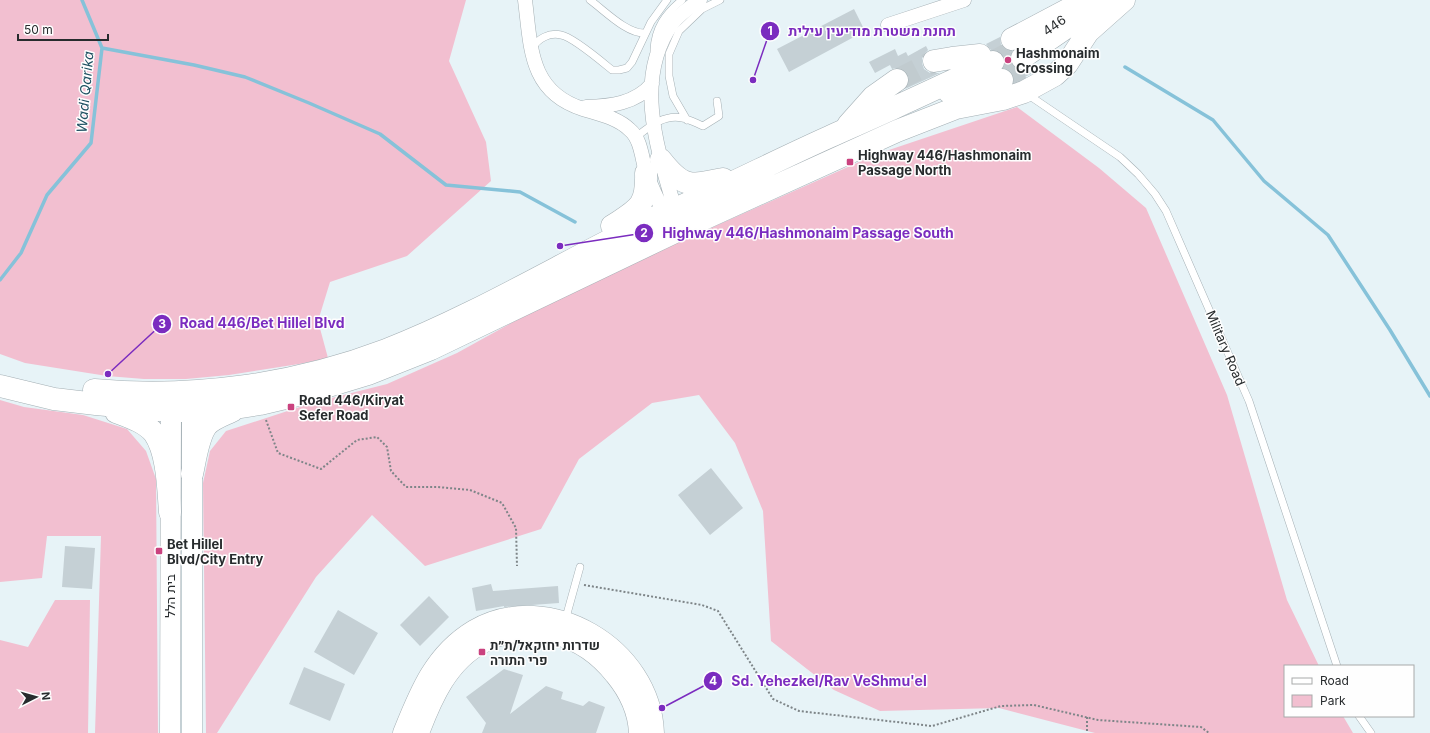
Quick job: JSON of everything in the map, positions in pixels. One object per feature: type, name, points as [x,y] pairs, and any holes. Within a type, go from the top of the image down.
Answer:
[{"type":"main road","name":"446","points":[[1020,53],[1087,5],[1106,0]]},
{"type":"main road","points":[[0,374],[13,379],[61,387],[100,390],[136,392],[233,388],[265,384],[322,370],[385,350],[436,328],[527,284],[672,218],[956,108],[1003,99],[1024,92],[1055,75],[1067,64],[1088,32],[1124,0]]},
{"type":"main road","points":[[934,61],[952,58],[992,64]]},
{"type":"main road","points":[[837,132],[862,126],[908,106],[949,92],[992,64]]},
{"type":"main road","points":[[192,474],[202,434],[208,424],[220,416],[252,406],[338,384],[400,362],[431,349],[672,218],[753,172],[837,132],[992,64]]},
{"type":"main road","points":[[837,132],[873,97],[897,80]]},
{"type":"main road","points":[[527,284],[636,211],[644,198],[654,167],[673,175],[684,182],[699,184],[753,172]]},
{"type":"main road","points":[[0,386],[54,399],[171,411],[216,411],[252,406]]},
{"type":"main road","points":[[96,404],[137,421],[154,433],[164,460],[170,512]]},
{"type":"street","points":[[525,0],[535,65],[548,87],[558,97],[570,105],[613,118],[631,130],[654,167],[672,218]]},
{"type":"street","points":[[577,107],[598,107],[620,104],[642,95],[652,78],[664,38],[672,23],[683,12],[700,0]]},
{"type":"street","points":[[888,26],[964,0]]},
{"type":"street","points":[[652,78],[654,167],[672,218]]},
{"type":"street","points":[[171,411],[182,391]]},
{"type":"street","points":[[182,391],[192,411]]},
{"type":"street","name":"בית הלל","points":[[171,411],[170,512],[181,599],[192,733]]},
{"type":"street","name":"בית הלל","points":[[170,733],[192,474],[192,411]]},
{"type":"street","points":[[403,733],[418,695],[427,678],[442,658],[458,642],[474,630],[491,623],[510,617],[531,616],[562,628],[592,633],[611,646],[638,680],[649,703],[654,733]]},
{"type":"street","points":[[419,733],[431,702],[440,686],[453,668],[482,643],[513,632],[530,631],[548,633],[562,628]]},
{"type":"street","points":[[562,628],[568,638],[585,646],[601,658],[626,688],[635,707],[639,733]]},
{"type":"lane","points":[[590,0],[626,27],[638,33],[645,33]]},
{"type":"lane","points":[[532,48],[535,43],[542,38],[551,35],[561,35],[570,38],[612,70],[627,68],[632,62],[645,33],[667,0]]},
{"type":"lane","points":[[652,78],[654,45],[658,27],[664,18],[682,0]]},
{"type":"lane","points":[[687,120],[673,96],[669,76],[669,54],[679,31],[702,9],[720,0]]},
{"type":"lane","name":"Military Road","points":[[1024,92],[1120,157],[1138,174],[1166,211],[1249,401],[1337,665]]},
{"type":"lane","points":[[636,137],[654,123],[669,118],[681,118],[703,126],[719,116],[717,101]]},
{"type":"lane","points":[[562,628],[580,567]]},
{"type":"lane","points":[[1360,717],[1371,733]]},
{"type":"path","points":[[252,406],[278,453],[321,469],[357,440],[377,437],[388,447],[391,471],[406,487],[438,487],[470,490],[502,503],[516,528],[517,566]]},
{"type":"path","points":[[575,583],[702,605],[718,611],[773,699],[799,711],[932,726],[1001,706],[1034,705],[1106,720],[1201,727],[1209,733]]},
{"type":"path","points":[[1087,717],[1087,733]]},
{"type":"green space","points":[[0,0],[466,0],[449,61],[486,142],[491,181],[407,256],[330,282],[318,321],[328,358],[229,375],[186,379],[144,379],[107,376],[25,363],[0,354]]},
{"type":"green space","points":[[1017,107],[1099,168],[1146,208],[1227,395],[1287,600],[1319,665],[1284,665],[1284,717],[1344,717],[1353,733],[1095,733],[999,708],[880,711],[834,690],[771,641],[763,511],[735,443],[699,395],[652,403],[579,459],[541,529],[425,566],[372,515],[316,577],[217,733],[206,733],[203,483],[210,451],[226,431],[312,403],[387,384],[457,353],[524,316],[612,272],[877,154]]},
{"type":"green space","points":[[0,400],[24,407],[83,415],[127,429],[146,451],[156,479],[158,733],[95,733],[101,536],[47,536],[42,578],[0,582]]},
{"type":"green space","points":[[55,600],[90,600],[88,733],[0,733],[0,640],[28,647]]},
{"type":"building","points":[[854,9],[865,31],[789,72],[777,49]]},
{"type":"building","points":[[1000,37],[1001,45],[1006,50],[1012,51],[1010,59],[1012,65],[1017,69],[1028,69],[1031,74],[1014,82],[1014,76],[1011,71],[1004,68],[1004,56],[1000,52],[991,50],[986,44]]},
{"type":"building","points":[[926,46],[928,50],[922,57],[924,69],[930,73],[940,73],[905,89],[908,85],[909,78],[903,69],[892,69],[890,65],[875,73],[869,62],[895,49],[898,56],[906,52],[908,56]]},
{"type":"building","points":[[711,468],[743,508],[710,535],[678,495]]},
{"type":"building","points":[[65,546],[95,548],[92,589],[62,587]]},
{"type":"building","points":[[491,584],[493,591],[558,586],[559,603],[504,606],[476,611],[472,588]]},
{"type":"building","points":[[429,596],[449,617],[420,646],[400,625]]},
{"type":"building","points":[[338,610],[378,633],[354,675],[314,652]]},
{"type":"building","points":[[304,667],[345,684],[330,721],[289,704]]},
{"type":"building","points":[[504,669],[523,675],[510,714],[546,686],[563,692],[561,699],[583,706],[589,701],[605,707],[596,733],[482,733],[486,723],[466,697]]},
{"type":"waterway","name":"Wadi Qarika","points":[[0,280],[21,253],[47,195],[91,143],[102,48],[82,0]]},
{"type":"waterway","points":[[102,48],[194,65],[245,77],[380,134],[446,185],[520,192],[575,222]]},
{"type":"waterway","points":[[1125,67],[1213,120],[1264,181],[1328,235],[1390,330],[1430,396]]},
{"type":"tunnel","points":[[993,62],[1017,49]]},
{"type":"tunnel","points":[[897,80],[934,61]]},
{"type":"tunnel","points":[[1002,80],[1027,67]]},
{"type":"place","name":"Hashmonaim Crossing","points":[[1008,60]]},
{"type":"place","name":"תחנת משטרת מודיעין עילית","points":[[753,80]]},
{"type":"place","name":"Highway 446/Hashmonaim Passage North","points":[[850,162]]},
{"type":"place","name":"Highway 446/Hashmonaim Passage South","points":[[560,246]]},
{"type":"place","name":"Road 446/Bet Hillel Blvd","points":[[108,374]]},
{"type":"place","name":"Road 446/Kiryat Sefer Road","points":[[291,407]]},
{"type":"place","name":"Bet Hillel Blvd/City Entry","points":[[159,551]]},
{"type":"place","name":"שדרות יחזקאל/ת״ת פרי התורה","points":[[482,652]]},
{"type":"place","name":"Sd. Yehezkel/Rav VeShmu'el","points":[[662,708]]}]
